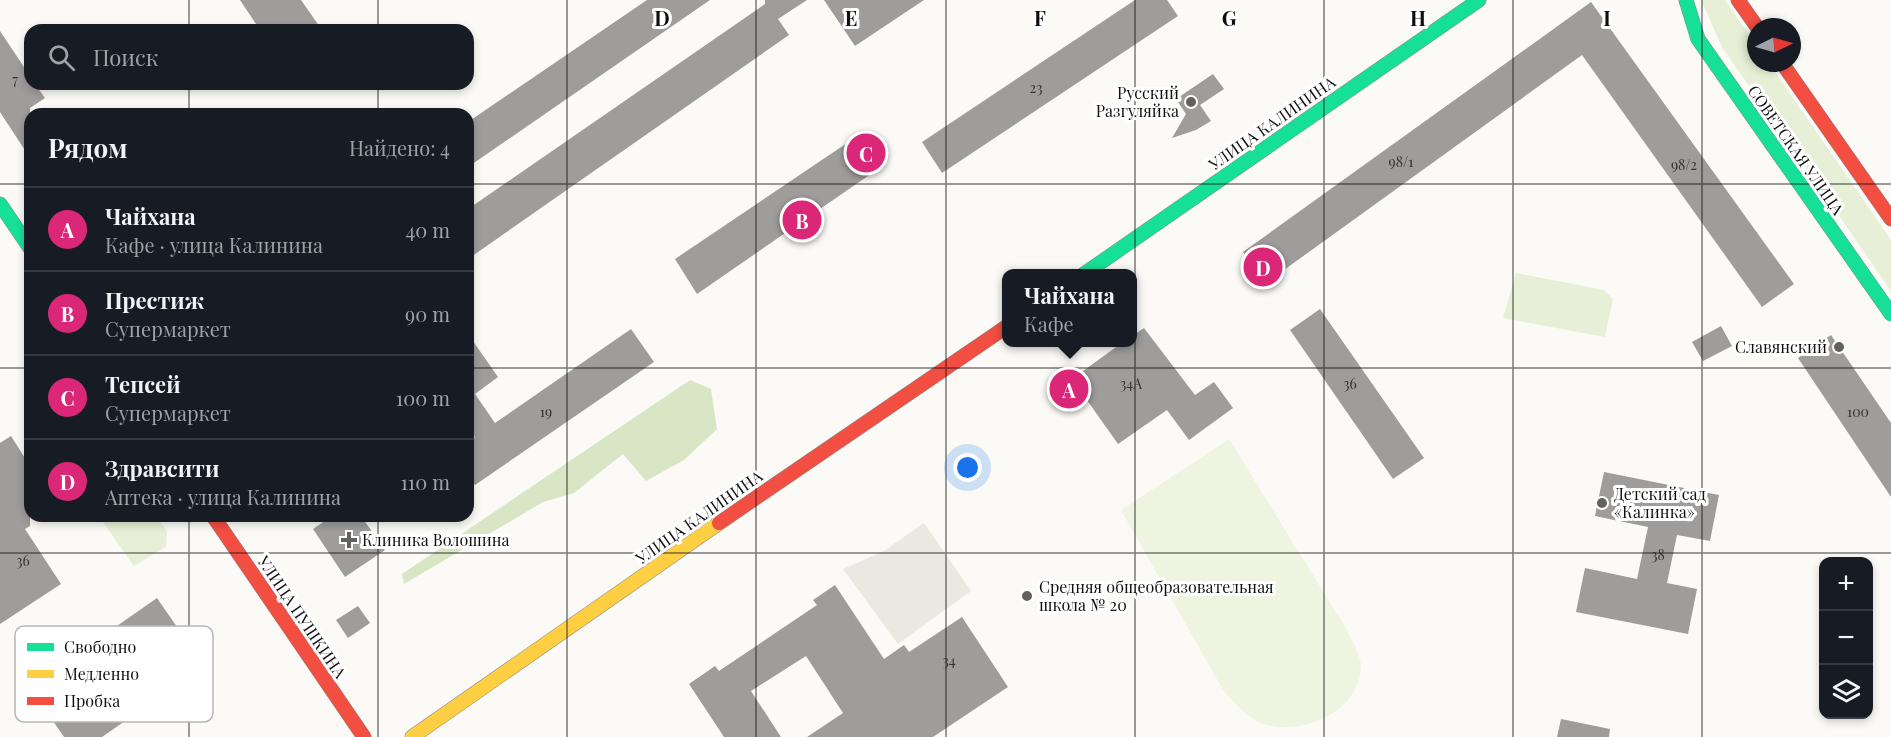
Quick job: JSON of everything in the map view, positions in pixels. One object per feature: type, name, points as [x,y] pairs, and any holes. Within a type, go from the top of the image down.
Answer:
[{"type":"main road","name":"УЛИЦА КАЛИНИНА","points":[[1090,269],[1479,0]]},
{"type":"main road","name":"СОВЕТСКАЯ УЛИЦА","points":[[1686,0],[1698,39],[1891,314]]},
{"type":"main road","points":[[1738,0],[1751,18]]},
{"type":"main road","points":[[1788,72],[1891,219]]},
{"type":"main road","points":[[0,204],[24,239]]},
{"type":"main road","name":"УЛИЦА КАЛИНИНА","points":[[412,737],[817,455],[1002,330]]},
{"type":"main road","name":"УЛИЦА ПУШКИНА","points":[[217,522],[364,737]]},
{"type":"green space","points":[[1701,0],[1725,0],[1747,31],[1747,72],[1775,72],[1891,240],[1891,291],[1722,47]]},
{"type":"green space","points":[[1516,273],[1604,290],[1613,299],[1605,337],[1503,318]]},
{"type":"green space","points":[[690,380],[711,389],[717,429],[684,460],[646,481],[623,454],[574,493],[543,502],[404,584],[402,574]]},
{"type":"green space","points":[[1229,439],[1347,630],[1360,659],[1361,669],[1357,685],[1349,698],[1338,710],[1309,724],[1276,727],[1261,723],[1245,713],[1223,690],[1121,510]]},
{"type":"green space","points":[[103,522],[160,522],[167,531],[166,547],[134,566]]},
{"type":"shaded area","points":[[924,523],[971,591],[898,644],[843,569],[884,551]]},
{"type":"building","points":[[240,0],[301,0],[318,24],[256,24]]},
{"type":"building","points":[[647,0],[710,0],[474,163],[474,118]]},
{"type":"building","points":[[765,0],[807,0],[778,19],[789,35],[474,255],[474,205],[765,4]]},
{"type":"building","points":[[824,0],[924,0],[855,46]]},
{"type":"building","points":[[1135,0],[1167,0],[1178,16],[942,173],[922,142]]},
{"type":"building","points":[[1591,2],[1794,284],[1762,307],[1582,55],[1266,283],[1243,252]]},
{"type":"building","points":[[0,31],[24,67],[24,90],[39,90],[45,98],[30,108],[24,108],[24,149],[0,112]]},
{"type":"building","name":"Русский Разгуляйка","points":[[1213,74],[1224,89],[1200,105],[1211,121],[1196,130],[1172,138],[1186,114],[1176,99]]},
{"type":"building","points":[[856,137],[878,169],[697,294],[675,259]]},
{"type":"building","points":[[1320,309],[1424,458],[1393,479],[1290,330]]},
{"type":"building","points":[[1721,326],[1732,346],[1703,361],[1692,342]]},
{"type":"building","points":[[1144,328],[1195,395],[1214,382],[1233,408],[1189,440],[1167,410],[1118,444],[1072,379],[1116,347],[1137,347],[1137,333]]},
{"type":"building","points":[[631,329],[654,362],[475,485],[474,343],[498,377],[475,394],[495,423]]},
{"type":"building","points":[[1831,335],[1891,423],[1891,497],[1798,358]]},
{"type":"building","points":[[11,436],[24,457],[24,522],[30,522],[30,526],[25,529],[61,584],[0,624],[0,443]]},
{"type":"building","points":[[1604,472],[1719,495],[1710,541],[1677,535],[1667,583],[1697,589],[1688,634],[1576,612],[1585,568],[1637,579],[1648,527],[1595,516]]},
{"type":"building","name":"Клиника Волошина","points":[[323,522],[365,522],[385,550],[345,577],[313,529]]},
{"type":"building","points":[[835,585],[884,659],[904,645],[909,652],[962,617],[1008,687],[933,737],[807,737],[843,713],[806,656],[751,691],[781,737],[724,737],[689,684],[715,666],[719,671],[817,605],[813,600]]},
{"type":"building","points":[[157,598],[176,626],[117,626]]},
{"type":"building","points":[[358,606],[370,623],[348,638],[336,620]]},
{"type":"building","points":[[1561,719],[1610,729],[1609,737],[1557,737]]},
{"type":"building","points":[[54,722],[124,722],[102,737],[64,737]]},
{"type":"traffic: fast","points":[[1091,269],[1479,0]]},
{"type":"traffic: fast","points":[[1686,0],[1698,39],[1891,314]]},
{"type":"traffic: fast","points":[[0,204],[24,239]]},
{"type":"traffic: slow","points":[[412,737],[719,523]]},
{"type":"traffic: jam","points":[[1738,0],[1751,18]]},
{"type":"traffic: jam","points":[[1788,72],[1891,219]]},
{"type":"traffic: jam","points":[[719,523],[1002,330]]},
{"type":"traffic: jam","points":[[217,522],[364,737]]},
{"type":"place","name":"Русский Разгуляйка","points":[[1191,102]]},
{"type":"place","name":"Тепсей","points":[[866,153]]},
{"type":"place","name":"Престиж","points":[[802,220]]},
{"type":"place","name":"Здравсити","points":[[1263,267]]},
{"type":"place","name":"Славянский","points":[[1839,347]]},
{"type":"place","name":"Чайхана","points":[[1069,389]]},
{"type":"place","name":"Детский сад «Калинка»","points":[[1602,503]]},
{"type":"place","name":"Клиника Волошина","points":[[349,540]]},
{"type":"place","name":"Средняя общеобразовательная школа № 20","points":[[1027,596]]}]
